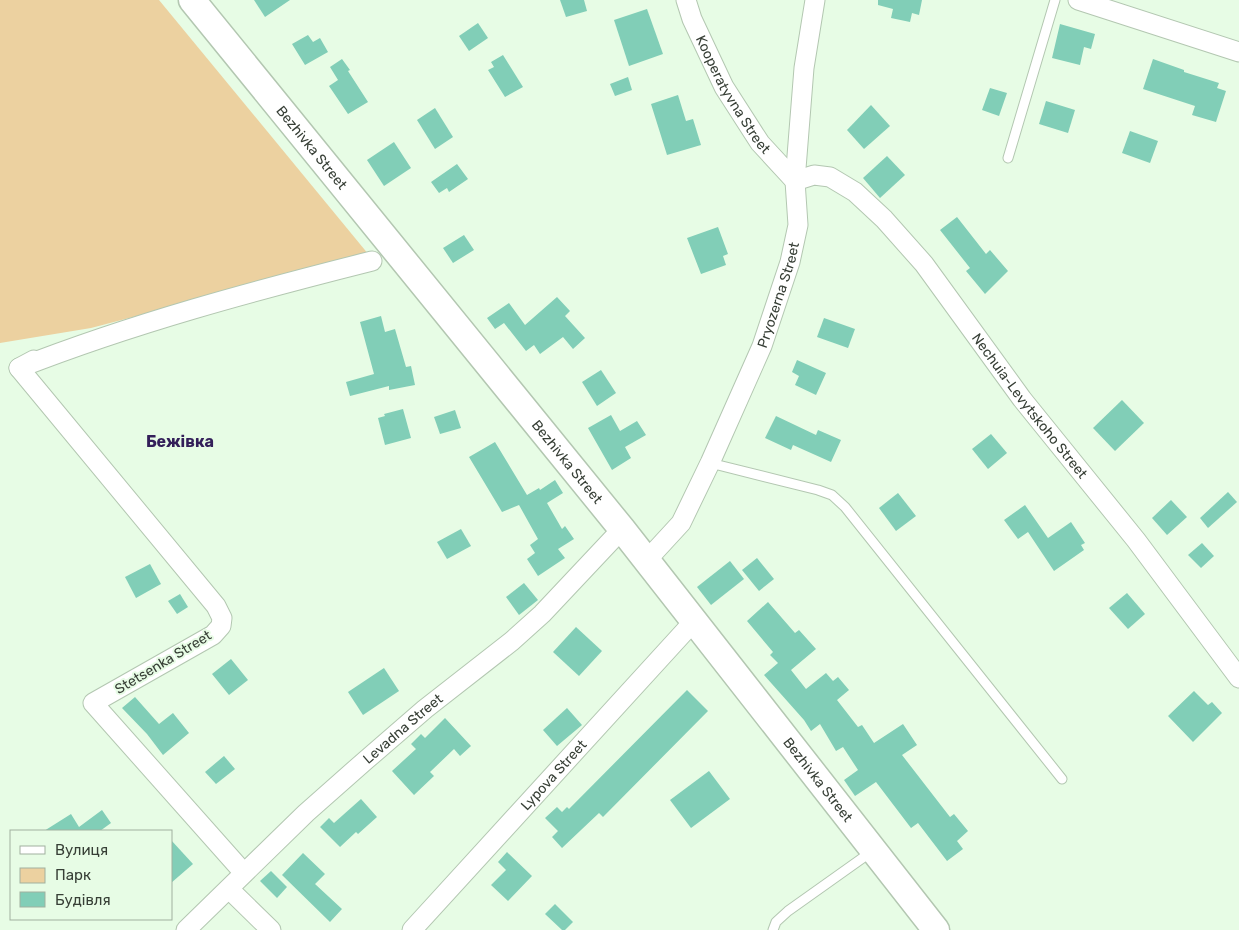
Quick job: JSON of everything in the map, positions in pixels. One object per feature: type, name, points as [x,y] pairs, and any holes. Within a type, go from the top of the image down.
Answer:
[{"type":"main road","name":"Bezhivka Street","points":[[192,0],[695,620],[936,930]]},
{"type":"street","name":"Kooperatyvna Street","points":[[686,0],[692,19],[724,87],[760,143],[795,181]]},
{"type":"street","name":"Pryozerna Street","points":[[646,561],[681,523],[710,463],[762,346],[790,262],[798,225],[795,181],[804,68],[815,0]]},
{"type":"street","points":[[1078,0],[1239,52]]},
{"type":"street","name":"Nechuia-Levytskoho Street","points":[[795,181],[814,175],[830,177],[854,192],[884,220],[917,257],[1022,400],[1136,540],[1239,678]]},
{"type":"street","name":"Stetsenka Street","points":[[244,873],[93,704],[213,635],[220,626],[222,618],[216,606],[27,364],[232,296],[372,261]]},
{"type":"street","name":"Levadna Street","points":[[186,930],[306,813],[388,740],[425,708],[512,642],[542,614],[622,529]]},
{"type":"street","name":"Lypova Street","points":[[412,930],[695,620]]},
{"type":"street","points":[[229,889],[271,930]]},
{"type":"lane","points":[[1008,158],[1055,0]]},
{"type":"lane","points":[[710,463],[818,490],[832,495],[846,507],[1062,780]]},
{"type":"lane","points":[[773,930],[772,928],[776,922],[788,911],[874,851]]},
{"type":"green space","points":[[0,0],[159,0],[369,255],[91,328],[0,343]]},
{"type":"building","points":[[254,0],[290,0],[265,17]]},
{"type":"building","points":[[560,0],[584,0],[587,11],[566,17]]},
{"type":"building","points":[[878,0],[922,0],[919,15],[912,13],[910,22],[891,18],[893,9],[878,5]]},
{"type":"building","points":[[647,9],[663,54],[629,66],[614,20]]},
{"type":"building","points":[[478,23],[488,38],[469,51],[459,36]]},
{"type":"building","points":[[1060,24],[1095,34],[1091,49],[1084,47],[1080,65],[1052,58]]},
{"type":"building","points":[[308,35],[313,42],[320,38],[328,52],[305,65],[292,44]]},
{"type":"building","points":[[503,55],[523,87],[505,97],[488,70],[494,67],[491,62]]},
{"type":"building","points":[[342,59],[368,102],[348,114],[329,86],[338,80],[330,67]]},
{"type":"building","points":[[1153,59],[1184,70],[1184,72],[1219,83],[1217,88],[1226,91],[1216,122],[1192,115],[1195,106],[1143,89]]},
{"type":"building","points":[[628,77],[632,90],[615,96],[610,84]]},
{"type":"building","points":[[990,88],[1007,93],[999,116],[982,110]]},
{"type":"building","points":[[678,95],[686,121],[693,119],[701,145],[667,155],[651,104]]},
{"type":"building","points":[[1046,101],[1075,110],[1068,133],[1039,124]]},
{"type":"building","points":[[871,105],[890,126],[864,149],[847,130]]},
{"type":"building","points":[[435,108],[453,137],[435,149],[417,120]]},
{"type":"building","points":[[1130,131],[1158,141],[1150,163],[1122,153]]},
{"type":"building","points":[[394,142],[411,168],[384,186],[367,160]]},
{"type":"building","points":[[887,156],[905,175],[880,198],[863,178]]},
{"type":"building","points":[[457,164],[468,179],[449,192],[447,188],[439,193],[431,182]]},
{"type":"building","points":[[957,217],[986,254],[990,250],[1008,271],[985,294],[966,271],[970,268],[940,230]]},
{"type":"building","points":[[718,227],[728,254],[723,256],[726,265],[701,274],[687,238]]},
{"type":"building","points":[[464,235],[474,250],[453,263],[443,248]]},
{"type":"building","points":[[557,297],[570,311],[565,316],[585,338],[573,349],[563,337],[540,354],[534,345],[526,351],[504,323],[495,329],[487,318],[509,303],[525,325]]},
{"type":"building","points":[[381,316],[385,332],[395,329],[406,367],[411,366],[415,385],[389,390],[389,386],[350,396],[346,382],[374,374],[360,322]]},
{"type":"building","points":[[824,318],[855,329],[848,348],[817,337]]},
{"type":"building","points":[[797,360],[826,373],[816,395],[795,385],[799,376],[792,372]]},
{"type":"building","points":[[601,370],[616,393],[597,406],[582,382]]},
{"type":"building","points":[[1122,400],[1144,423],[1115,451],[1093,428]]},
{"type":"building","points":[[403,409],[411,438],[385,445],[378,418],[385,416],[384,414]]},
{"type":"building","points":[[455,410],[461,428],[440,434],[434,417]]},
{"type":"building","points":[[611,415],[620,431],[637,421],[646,435],[625,447],[631,458],[612,470],[588,428]]},
{"type":"building","points":[[776,416],[816,435],[818,430],[841,440],[831,462],[793,445],[791,450],[765,438]]},
{"type":"building","points":[[991,434],[1007,453],[988,469],[972,449]]},
{"type":"building","points":[[495,442],[527,495],[539,488],[540,490],[555,480],[563,493],[547,503],[562,529],[565,526],[574,539],[558,549],[565,558],[538,576],[527,559],[535,553],[530,545],[538,539],[519,505],[502,512],[469,457]]},
{"type":"building","points":[[1228,492],[1237,502],[1208,528],[1200,518]]},
{"type":"building","points":[[898,493],[916,516],[896,531],[879,508]]},
{"type":"building","points":[[1171,500],[1187,517],[1167,535],[1152,518]]},
{"type":"building","points":[[1025,505],[1048,538],[1071,522],[1085,543],[1081,545],[1084,550],[1054,571],[1028,532],[1018,539],[1004,520]]},
{"type":"building","points":[[461,529],[471,546],[447,559],[437,542]]},
{"type":"building","points":[[1202,543],[1214,556],[1201,568],[1188,555]]},
{"type":"building","points":[[757,558],[774,579],[759,591],[742,570]]},
{"type":"building","points":[[730,561],[744,579],[711,605],[697,587]]},
{"type":"building","points":[[150,564],[161,584],[136,598],[125,577]]},
{"type":"building","points":[[524,583],[538,600],[519,615],[506,597]]},
{"type":"building","points":[[1127,593],[1145,614],[1128,629],[1109,608]]},
{"type":"building","points":[[180,594],[188,607],[177,614],[168,601]]},
{"type":"building","points":[[768,602],[795,633],[799,630],[816,649],[791,670],[806,689],[826,673],[833,681],[838,677],[849,690],[837,700],[858,727],[862,725],[874,743],[903,724],[917,745],[902,755],[950,817],[954,814],[968,831],[957,841],[963,849],[947,861],[918,823],[911,828],[876,782],[855,796],[844,780],[858,770],[843,747],[836,751],[820,724],[811,731],[804,720],[764,675],[778,663],[770,655],[773,652],[747,621]]},
{"type":"building","points":[[576,627],[602,651],[579,676],[553,652]]},
{"type":"building","points":[[231,659],[248,680],[229,695],[212,674]]},
{"type":"building","points":[[384,668],[399,691],[363,715],[348,692]]},
{"type":"building","points":[[687,690],[708,711],[603,817],[599,813],[562,848],[552,837],[558,831],[545,818],[557,807],[562,812],[567,807],[569,809]]},
{"type":"building","points":[[1194,691],[1208,705],[1212,702],[1222,713],[1193,742],[1168,716]]},
{"type":"building","points":[[135,697],[159,724],[173,713],[189,733],[163,755],[147,734],[122,708]]},
{"type":"building","points":[[567,708],[582,725],[557,746],[543,730]]},
{"type":"building","points":[[445,718],[471,746],[460,756],[454,749],[430,772],[434,776],[414,795],[392,771],[416,749],[411,744],[421,734],[425,738]]},
{"type":"building","points":[[224,756],[235,769],[216,784],[205,772]]},
{"type":"building","points":[[709,771],[730,799],[691,828],[670,800]]},
{"type":"building","points":[[361,799],[377,817],[358,834],[356,832],[340,847],[320,827],[329,818],[334,823]]},
{"type":"building","points":[[102,810],[111,823],[101,830],[46,830],[71,814],[79,827]]},
{"type":"building","points":[[172,841],[193,864],[172,882]]},
{"type":"building","points":[[507,852],[532,876],[508,901],[491,885],[506,870],[498,862]]},
{"type":"building","points":[[303,853],[325,874],[315,884],[342,909],[330,922],[282,875]]},
{"type":"building","points":[[271,871],[287,887],[277,898],[260,881]]},
{"type":"building","points":[[555,904],[573,922],[565,930],[562,930],[545,914]]},
{"type":"district","name":"Бежівка","points":[[180,441]]}]
